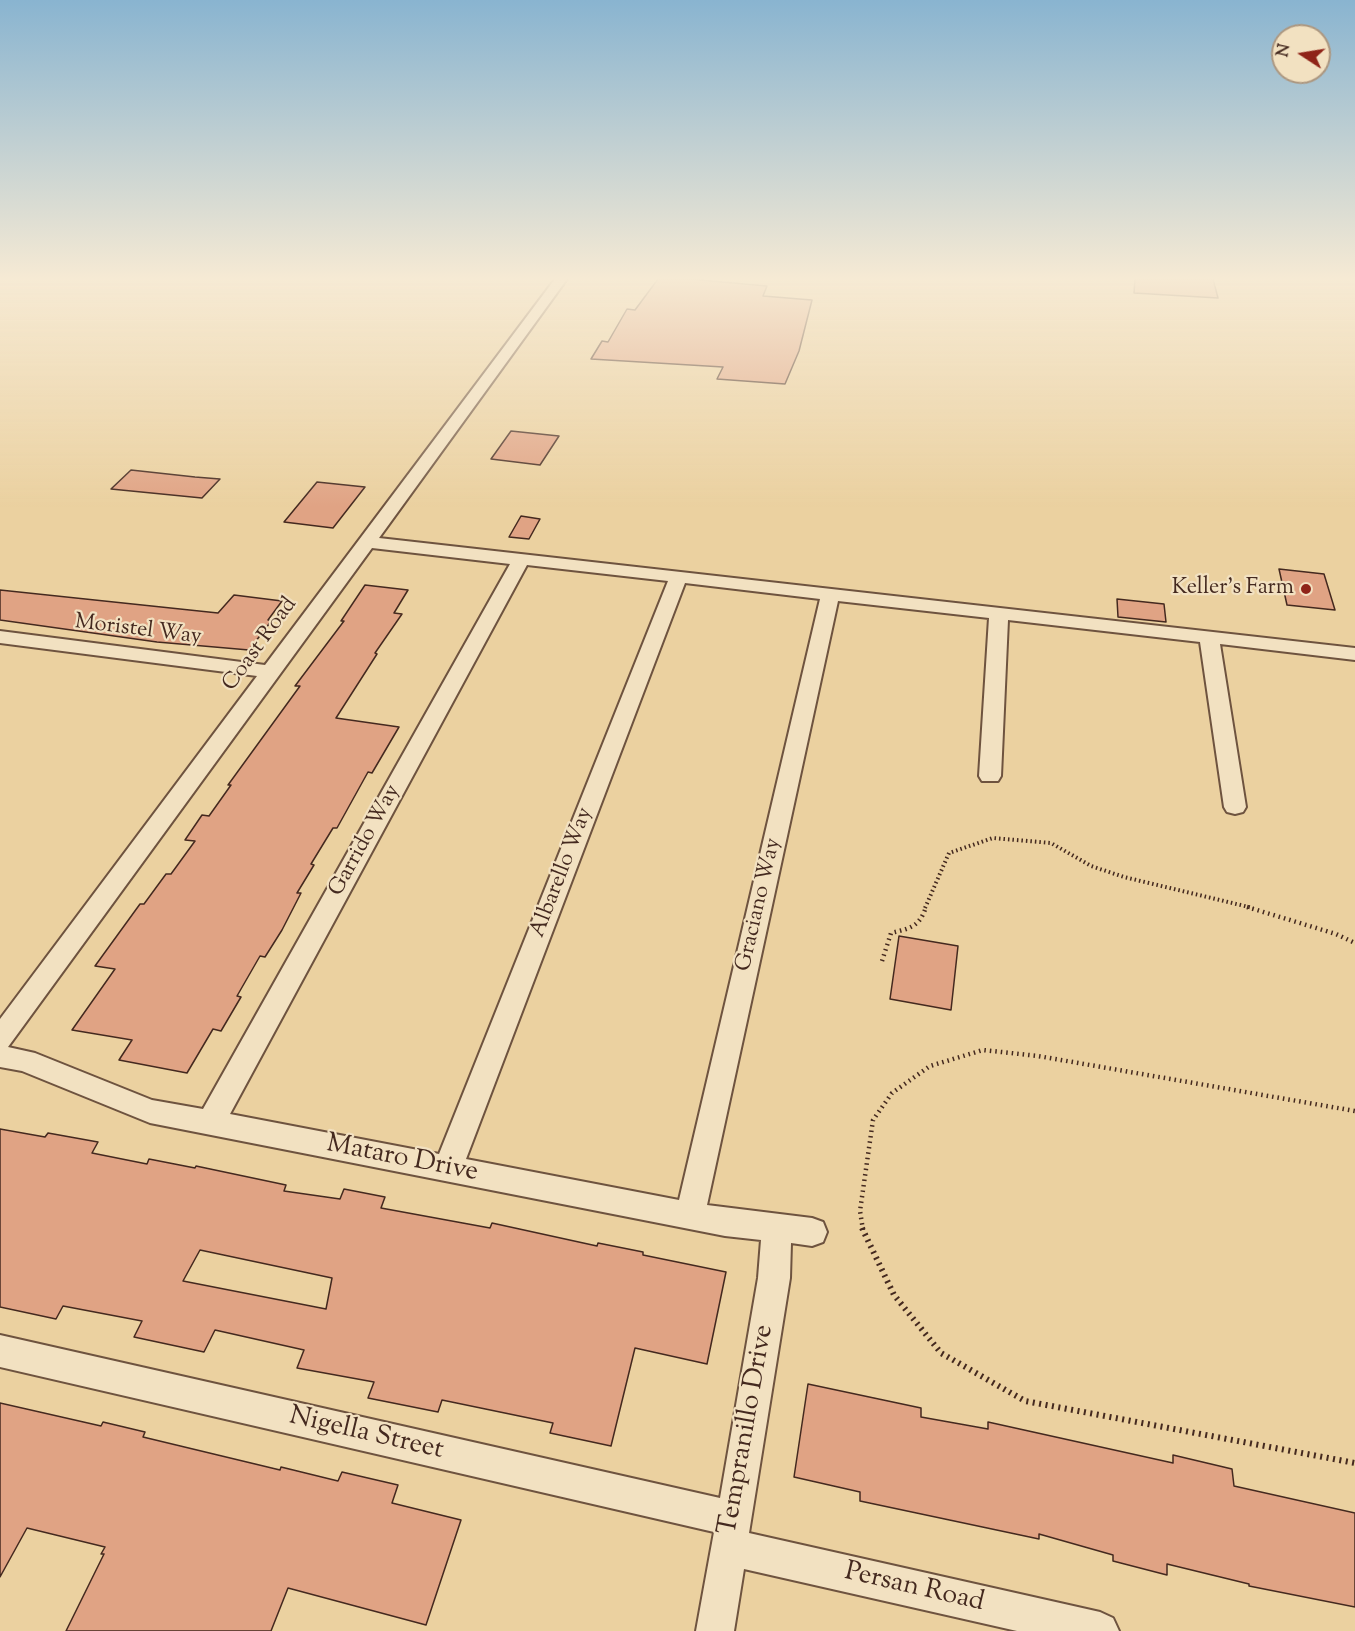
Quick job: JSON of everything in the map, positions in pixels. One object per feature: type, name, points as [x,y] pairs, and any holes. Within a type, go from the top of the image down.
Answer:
[{"type":"street","name":"Coast Road","points":[[0,1039],[505,355]]},
{"type":"street","points":[[367,542],[1355,654]]},
{"type":"street","name":"Garrido Way","points":[[211,1122],[521,560]]},
{"type":"street","name":"Albarello Way","points":[[448,1169],[678,578]]},
{"type":"street","name":"Graciano Way","points":[[690,1215],[830,595]]},
{"type":"street","points":[[990,776],[999,614]]},
{"type":"street","name":"Moristel Way","points":[[0,637],[270,672]]},
{"type":"street","points":[[1209,637],[1235,807]]},
{"type":"street","name":"Mataro Drive","points":[[0,1056],[25,1061],[150,1111],[690,1215],[777,1229],[812,1232]]},
{"type":"street","name":"Tempranillo Drive","points":[[715,1631],[774,1278],[777,1229]]},
{"type":"street","name":"Nigella Street","points":[[0,1351],[731,1533]]},
{"type":"street","name":"Persan Road","points":[[731,1533],[1100,1631]]},
{"type":"path","points":[[882,961],[891,933],[908,929],[921,921],[933,885],[949,853],[993,838],[1051,843],[1091,866],[1124,877],[1253,908],[1336,934],[1355,944]]},
{"type":"path","points":[[1355,1111],[1038,1056],[983,1050],[930,1066],[892,1093],[873,1120],[860,1211],[863,1233],[894,1295],[941,1353],[1025,1401],[1355,1463]]},
{"type":"building","points":[[593,355],[797,355],[785,384],[717,379],[723,367],[591,359]]},
{"type":"building","points":[[511,431],[559,436],[540,465],[491,459]]},
{"type":"building","points":[[131,470],[220,479],[202,498],[111,489]]},
{"type":"building","points":[[317,482],[365,487],[333,528],[284,522]]},
{"type":"building","points":[[521,516],[540,519],[529,539],[509,537]]},
{"type":"building","name":"Keller’s Farm","points":[[1279,569],[1324,574],[1335,610],[1287,605]]},
{"type":"building","points":[[365,585],[408,590],[394,613],[402,614],[375,653],[377,654],[336,718],[399,727],[372,773],[368,772],[337,828],[333,828],[311,864],[314,865],[297,893],[301,893],[282,930],[265,957],[260,956],[237,996],[241,997],[221,1031],[213,1029],[187,1073],[119,1060],[132,1040],[72,1030],[115,969],[95,966],[140,904],[144,904],[166,874],[171,874],[195,841],[185,840],[202,815],[209,816],[231,785],[228,785],[300,686],[295,686],[344,621],[341,621]]},
{"type":"building","points":[[0,590],[218,613],[234,595],[282,601],[268,620],[272,620],[249,650],[157,642],[0,620]]},
{"type":"building","points":[[1117,599],[1164,604],[1166,622],[1118,617]]},
{"type":"building","points":[[899,936],[958,946],[951,1010],[890,999]]},
{"type":"building","points":[[0,1129],[45,1137],[48,1133],[98,1142],[92,1153],[147,1164],[149,1159],[195,1168],[196,1166],[286,1185],[284,1191],[340,1199],[344,1189],[385,1197],[381,1208],[490,1228],[492,1223],[597,1246],[598,1243],[643,1252],[643,1255],[726,1272],[707,1364],[635,1348],[611,1446],[550,1433],[553,1423],[442,1400],[438,1412],[368,1398],[374,1382],[297,1368],[304,1350],[215,1330],[204,1352],[134,1337],[142,1321],[63,1306],[56,1319],[0,1307]],"holes":[[[200,1250],[332,1278],[326,1309],[183,1281]]]},
{"type":"building","points":[[808,1384],[921,1408],[921,1417],[988,1429],[988,1422],[1173,1463],[1173,1455],[1232,1469],[1234,1486],[1355,1513],[1355,1607],[1249,1586],[1249,1584],[1167,1564],[1167,1575],[1113,1561],[1113,1555],[1039,1534],[1039,1539],[860,1501],[860,1492],[794,1477]]},
{"type":"building","points":[[0,1403],[101,1426],[103,1422],[145,1432],[143,1437],[280,1470],[281,1467],[338,1481],[342,1472],[398,1485],[392,1503],[461,1520],[426,1625],[288,1588],[271,1631],[66,1631],[104,1554],[101,1554],[105,1547],[27,1528],[0,1577]]},
{"type":"place","name":"Keller’s Farm","points":[[1306,589]]}]
